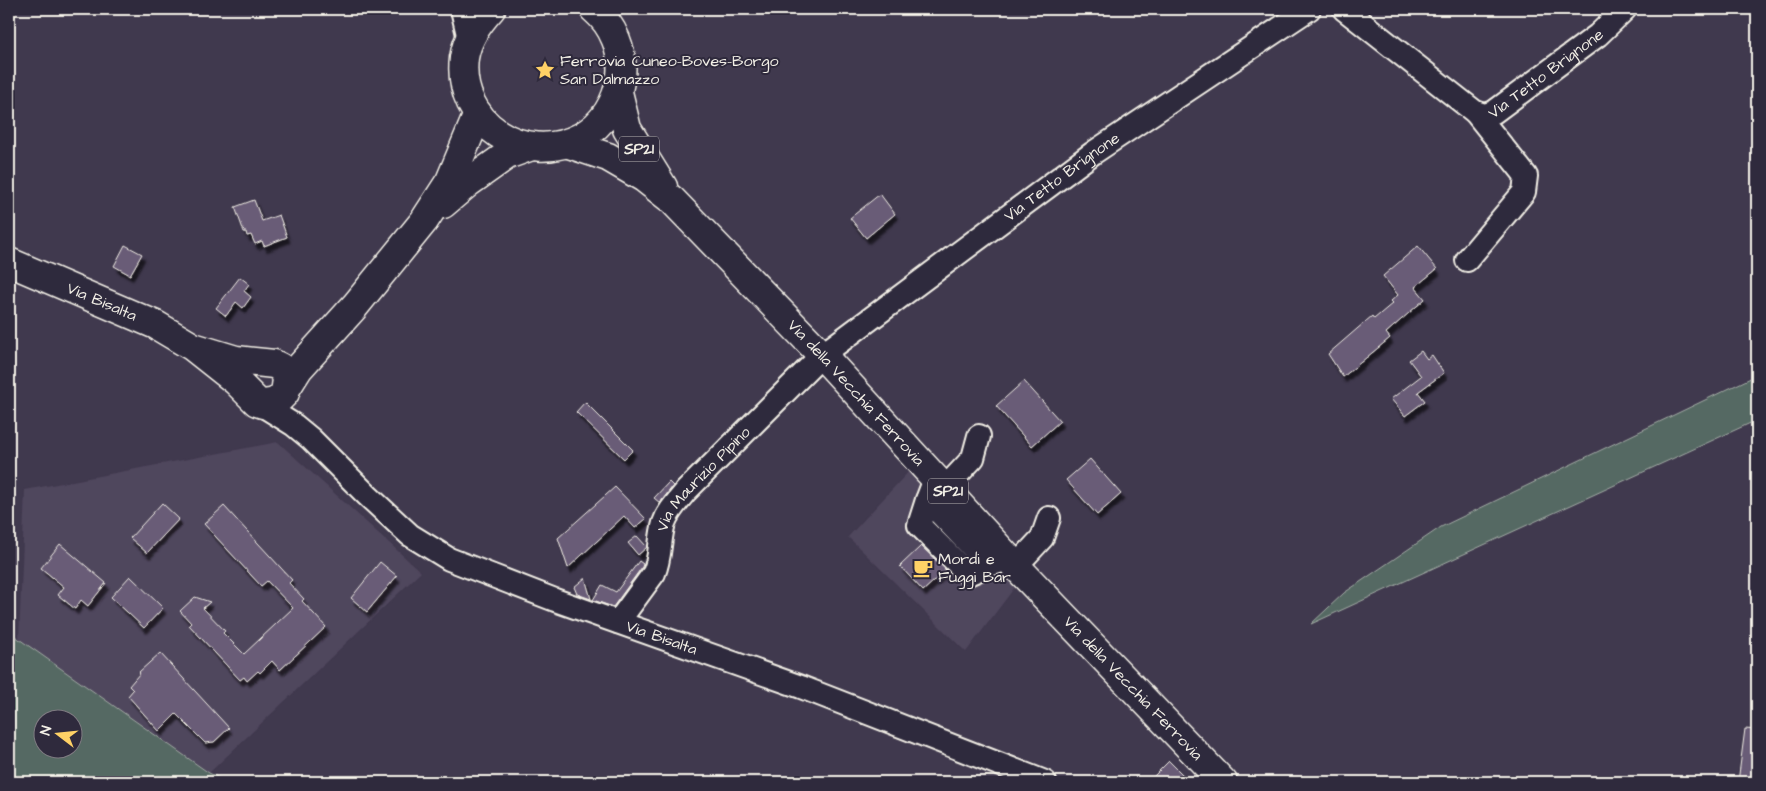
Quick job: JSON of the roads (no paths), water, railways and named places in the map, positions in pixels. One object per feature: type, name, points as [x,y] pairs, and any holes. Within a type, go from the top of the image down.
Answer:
[{"type":"main road","points":[[491,9],[478,22],[469,39],[464,58],[464,78],[469,97],[478,114],[492,130],[509,141],[529,147],[549,148],[569,144],[590,132],[608,114],[618,92],[622,65],[616,39],[602,16],[594,9]]},
{"type":"main road","name":"Via della Vecchia Ferrovia","points":[[618,92],[627,129],[672,200]]},
{"type":"main road","points":[[321,342],[296,356],[263,363],[248,373],[246,379],[252,397],[263,404],[276,402],[286,390],[299,368],[355,306],[424,221],[450,181],[478,114]]},
{"type":"main road","name":"Via della Vecchia Ferrovia","points":[[569,144],[608,157],[644,178],[672,200],[822,355],[936,489],[1005,563],[1223,782]]},
{"type":"main road","points":[[424,221],[469,182],[507,155],[529,147]]},
{"type":"main road","name":"Via Bisalta","points":[[9,262],[156,325],[193,347],[252,397]]},
{"type":"main road","name":"Via Bisalta","points":[[193,347],[224,357],[274,364],[285,373],[286,390]]},
{"type":"street","points":[[462,9],[469,39]]},
{"type":"street","name":"Via Tetto Brignone","points":[[822,355],[1093,153],[1309,9]]},
{"type":"street","name":"Via Tetto Brignone","points":[[1344,9],[1475,112],[1485,115],[1494,112],[1598,35],[1625,9]]},
{"type":"street","points":[[1467,260],[1524,192],[1526,176],[1475,112]]},
{"type":"street","name":"Via Maurizio Pipino","points":[[618,622],[654,573],[658,564],[664,524],[668,514],[686,491],[822,355]]},
{"type":"street","name":"Via Bisalta","points":[[286,390],[296,419],[311,439]]},
{"type":"street","name":"Via Bisalta","points":[[252,397],[294,425],[311,439],[410,535],[449,559],[618,622],[802,687],[1045,782]]},
{"type":"street","points":[[978,436],[973,458],[936,489],[919,525],[968,574],[1005,563],[1042,538],[1049,518]]},
{"type":"place","name":"Ferrovia Cuneo-Boves-Borgo San Dalmazzo","points":[[545,70]]},
{"type":"place","name":"Mordi e Fuggi Bar","points":[[923,568]]}]
